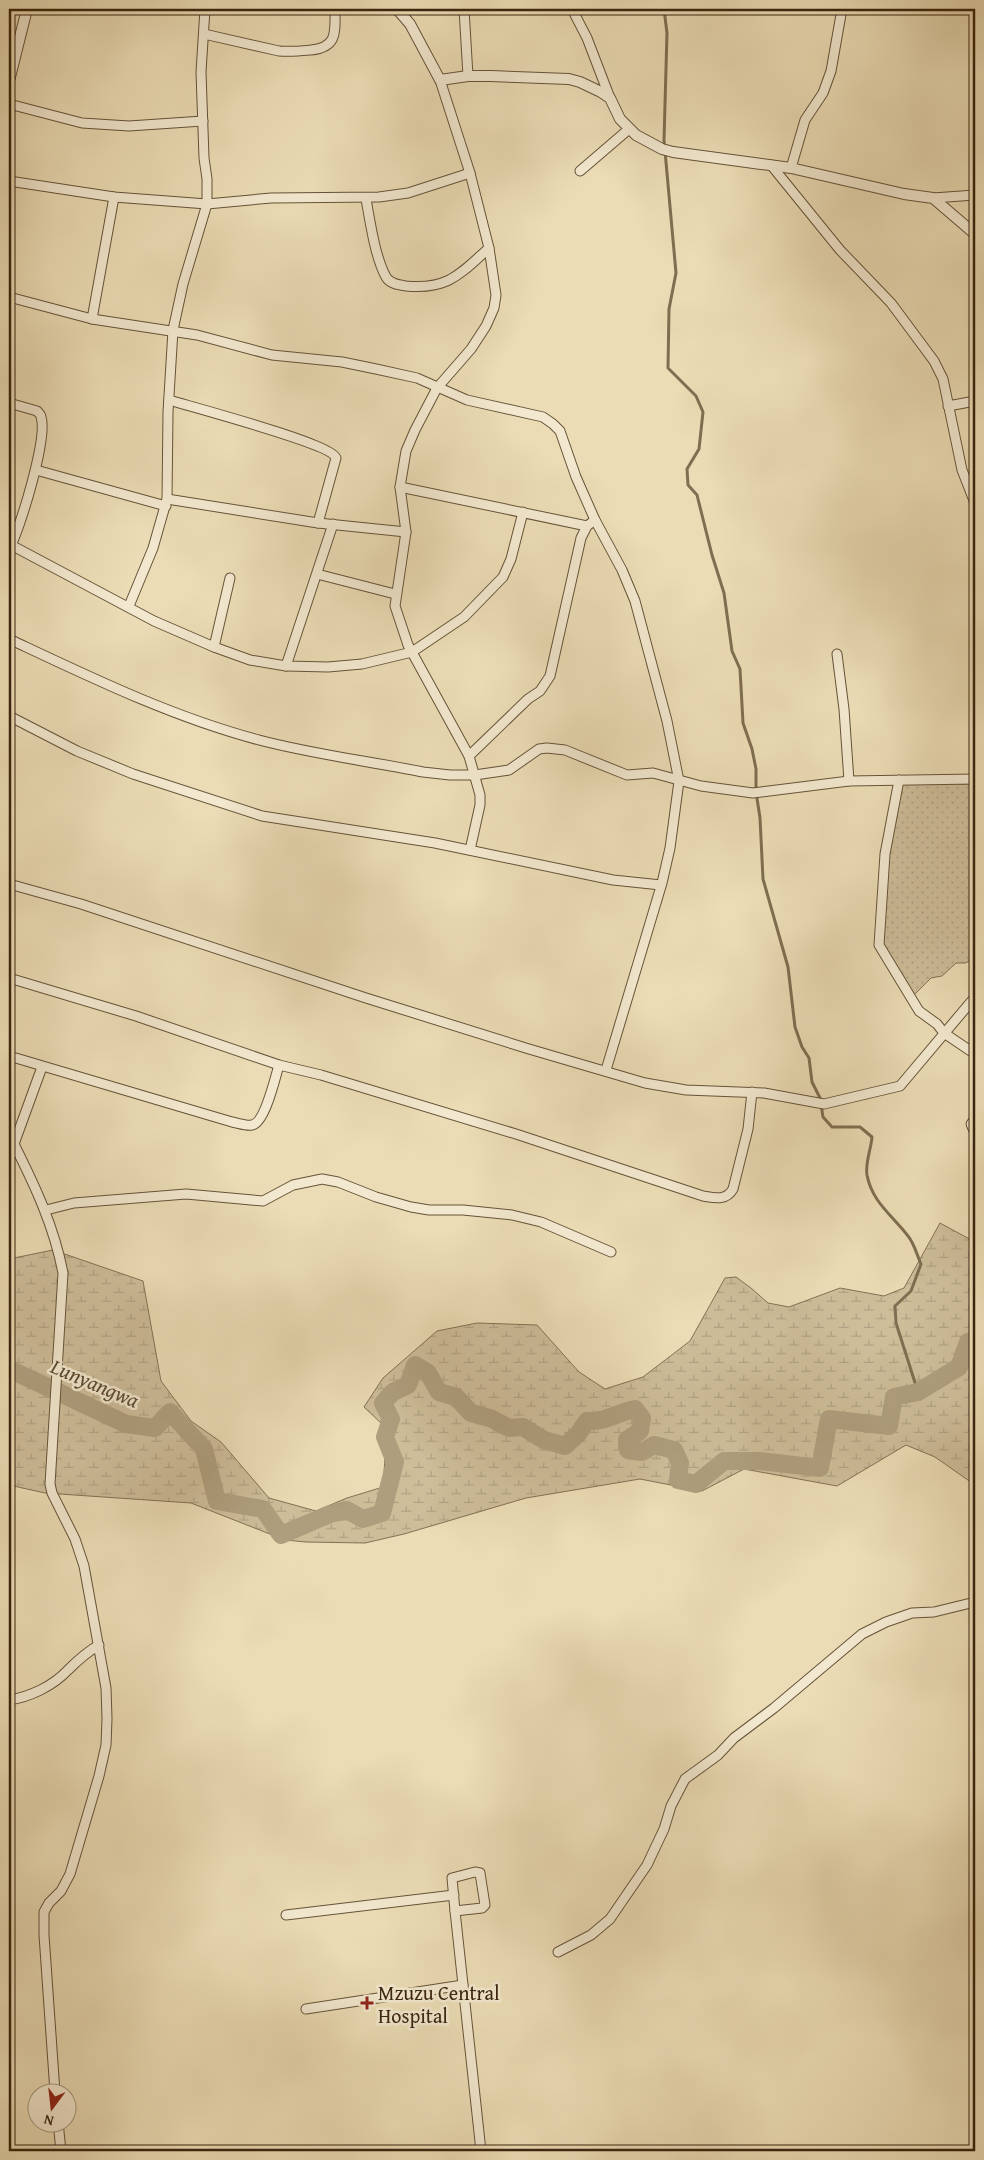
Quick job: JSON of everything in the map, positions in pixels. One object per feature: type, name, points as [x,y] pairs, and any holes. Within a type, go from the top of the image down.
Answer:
[{"type":"street","points":[[9,81],[11,57],[27,9]]},
{"type":"street","points":[[129,606],[153,548],[166,503],[173,330],[183,284],[206,204],[207,179],[201,72],[205,9]]},
{"type":"street","points":[[204,34],[279,51],[291,52],[322,48],[327,46],[332,38],[335,9]]},
{"type":"street","points":[[397,9],[410,24],[440,80],[470,173],[489,248],[496,295],[494,308],[486,326],[471,349],[437,388],[415,430],[406,451],[400,487],[406,532],[401,574],[395,594],[395,606],[398,620],[412,652],[469,756],[475,775],[480,805],[470,850]]},
{"type":"street","points":[[464,9],[468,76]]},
{"type":"street","points":[[572,9],[588,38],[610,98],[620,119],[629,129],[662,148],[673,152],[790,168],[904,194],[933,198],[975,195]]},
{"type":"street","points":[[790,168],[806,120],[823,93],[831,71],[842,9]]},
{"type":"street","points":[[440,80],[447,81],[468,76],[569,79],[595,88],[610,98]]},
{"type":"street","points":[[9,104],[82,123],[129,126],[203,121]]},
{"type":"street","points":[[580,171],[629,129]]},
{"type":"street","points":[[771,165],[840,250],[891,303],[934,361],[943,380],[962,470],[975,502]]},
{"type":"street","points":[[9,182],[114,198],[206,204],[271,198],[366,199],[408,193],[470,173]]},
{"type":"street","points":[[92,319],[114,198]]},
{"type":"street","points":[[933,198],[975,234]]},
{"type":"street","points":[[366,199],[370,226],[380,260],[387,278],[399,285],[433,287],[448,282],[489,248]]},
{"type":"street","points":[[9,297],[92,319],[133,327],[173,330],[272,355],[342,362],[417,378],[467,400],[542,417],[560,431],[576,477],[595,520],[622,570],[635,601],[679,781],[670,848],[661,885],[606,1070]]},
{"type":"street","points":[[169,400],[308,442],[332,452],[336,458],[318,522]]},
{"type":"street","points":[[948,406],[975,401]]},
{"type":"street","points":[[9,403],[37,410],[42,417],[42,431],[36,470],[10,547],[129,606],[154,621],[214,647],[250,660],[286,666],[328,667],[362,664],[412,652],[464,617],[503,576],[511,559],[523,512]]},
{"type":"street","points":[[36,470],[166,503],[406,532]]},
{"type":"street","points":[[400,487],[587,526]]},
{"type":"street","points":[[469,756],[540,691],[550,676],[581,538],[587,526],[595,520]]},
{"type":"street","points":[[286,666],[333,524]]},
{"type":"street","points":[[317,574],[395,594]]},
{"type":"street","points":[[214,647],[230,578]]},
{"type":"street","points":[[9,639],[116,689],[199,721],[258,740],[423,772],[475,775],[509,770],[538,749],[547,748],[565,750],[627,775],[653,774],[679,781],[757,793],[849,781],[975,779]]},
{"type":"street","points":[[837,654],[844,709],[849,781]]},
{"type":"street","points":[[9,716],[77,751],[133,774],[244,811],[293,822],[381,834],[470,850],[613,880],[661,885]]},
{"type":"street","points":[[899,780],[885,854],[879,945],[919,1011],[937,1024],[944,1033],[975,1054]]},
{"type":"street","points":[[9,884],[81,904],[366,998],[529,1049],[645,1082],[686,1090],[752,1092],[821,1104],[900,1086],[975,997]]},
{"type":"street","points":[[9,978],[136,1016],[279,1065],[321,1075],[516,1134],[698,1195],[720,1198],[730,1194],[733,1189],[748,1129],[752,1092]]},
{"type":"street","points":[[9,1056],[232,1122],[252,1125],[257,1123],[263,1116],[279,1065]]},
{"type":"street","points":[[42,1067],[11,1145],[46,1210],[63,1273],[50,1484],[52,1494],[75,1539],[84,1566],[106,1688],[107,1719],[106,1745],[99,1776],[70,1874],[61,1891],[50,1902],[44,1912],[43,1923],[54,2082]]},
{"type":"street","points":[[975,1120],[971,1124],[975,1133]]},
{"type":"street","points":[[46,1210],[74,1202],[186,1194],[263,1201],[293,1186],[322,1180],[338,1182],[376,1197],[411,1207],[428,1210],[463,1210],[512,1215],[541,1222],[611,1252]]},
{"type":"street","points":[[558,1952],[591,1935],[610,1919],[647,1864],[664,1829],[671,1806],[686,1779],[718,1755],[734,1738],[774,1708],[862,1634],[886,1622],[912,1613],[934,1612],[975,1602]]},
{"type":"street","points":[[9,1700],[26,1697],[54,1682],[83,1655],[99,1645]]},
{"type":"street","points":[[455,1911],[485,1906],[480,1873],[475,1872],[453,1877],[455,1911],[481,2151]]},
{"type":"street","points":[[286,1914],[454,1895]]},
{"type":"street","points":[[306,2009],[463,1985]]},
{"type":"street","points":[[59,2132],[61,2151]]},
{"type":"green space","points":[[903,784],[975,784],[975,959],[965,963],[956,963],[942,976],[931,978],[911,998],[881,945],[883,889],[899,795]]},
{"type":"green space","points":[[940,1223],[975,1242],[975,1485],[935,1457],[906,1445],[837,1486],[744,1469],[702,1491],[640,1479],[526,1498],[404,1534],[365,1543],[285,1540],[191,1503],[45,1493],[9,1485],[9,1259],[53,1250],[143,1281],[161,1381],[191,1421],[221,1442],[269,1498],[316,1511],[347,1498],[383,1487],[385,1458],[382,1424],[364,1407],[383,1378],[437,1331],[477,1323],[537,1325],[579,1372],[605,1389],[643,1377],[690,1341],[725,1278],[736,1277],[768,1303],[789,1307],[840,1288],[884,1296],[904,1288]]},
{"type":"waterway","points":[[664,9],[667,33],[664,140],[676,273],[669,309],[668,368],[696,396],[703,412],[699,449],[687,469],[688,485],[697,495],[724,593],[732,651],[740,669],[743,723],[752,749],[756,769],[763,879],[788,967],[795,1027],[802,1047],[809,1058],[812,1082],[820,1098],[823,1117],[832,1127],[860,1127],[872,1137],[867,1175],[873,1193],[883,1208],[910,1239],[921,1264],[911,1291],[895,1306],[896,1323],[918,1392]]},
{"type":"waterway","name":"Lunyangwa","points":[[9,1369],[126,1424],[155,1428],[170,1412],[204,1449],[217,1501],[263,1509],[281,1535],[330,1514],[347,1510],[363,1519],[382,1513],[395,1462],[385,1437],[391,1419],[383,1403],[393,1392],[408,1385],[415,1365],[428,1373],[439,1392],[456,1397],[471,1413],[490,1418],[509,1428],[523,1427],[544,1440],[565,1446],[578,1434],[587,1421],[605,1419],[635,1409],[642,1418],[640,1431],[627,1440],[628,1450],[642,1452],[654,1445],[674,1450],[680,1463],[678,1480],[696,1484],[724,1461],[760,1461],[820,1468],[829,1419],[889,1426],[894,1397],[918,1392],[959,1367],[968,1342],[975,1340]]},
{"type":"place","name":"Mzuzu Central Hospital","points":[[367,2003]]}]
